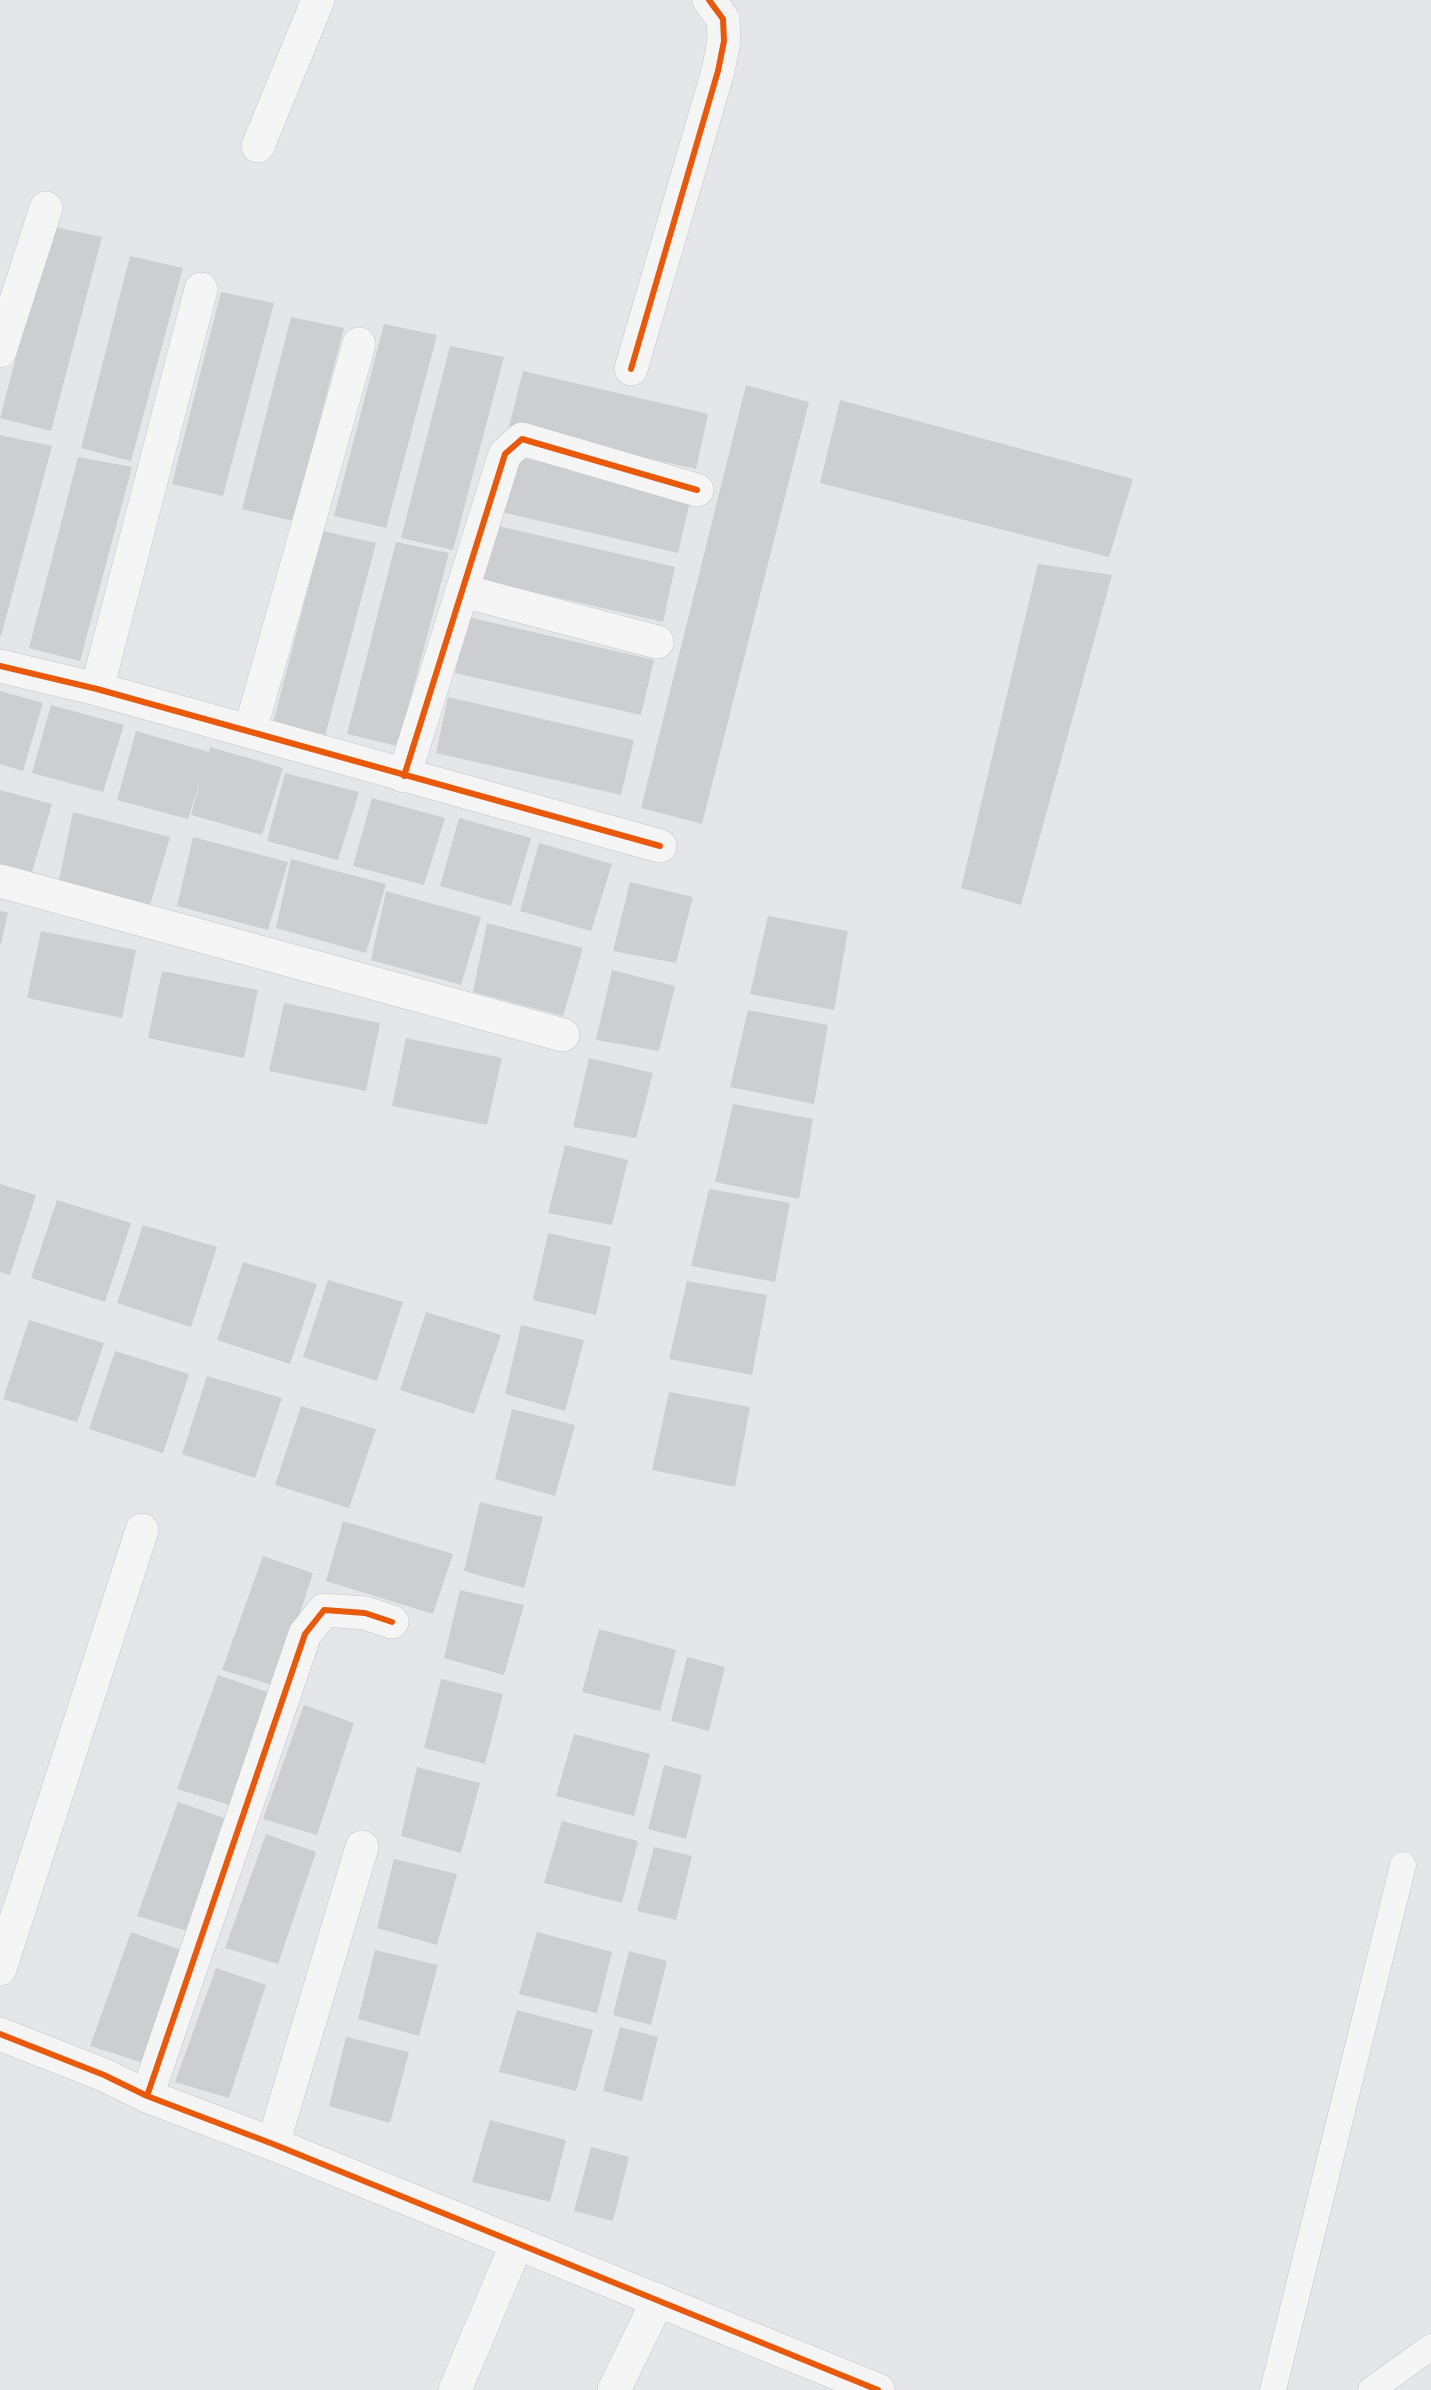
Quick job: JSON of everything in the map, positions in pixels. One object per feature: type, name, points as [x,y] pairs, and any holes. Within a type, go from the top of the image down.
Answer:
[{"type":"street","points":[[258,146],[318,0]]},
{"type":"street","points":[[631,369],[718,71],[724,41],[723,19],[709,0]]},
{"type":"street","points":[[0,351],[6,314],[46,208]]},
{"type":"street","points":[[97,689],[201,289]]},
{"type":"street","points":[[250,731],[359,344]]},
{"type":"street","points":[[404,776],[505,454],[522,440],[697,490]]},
{"type":"street","points":[[463,591],[657,642]]},
{"type":"street","points":[[0,666],[97,689],[660,846]]},
{"type":"street","points":[[0,881],[563,1035]]},
{"type":"street","points":[[0,1969],[142,1530]]},
{"type":"street","points":[[147,2096],[305,1634],[324,1610],[365,1612],[392,1622]]},
{"type":"street","points":[[273,2144],[362,1847]]},
{"type":"street","points":[[0,2034],[104,2075],[147,2096],[273,2144],[878,2390]]},
{"type":"street","points":[[455,2390],[516,2243]]},
{"type":"street","points":[[614,2390],[658,2300]]},
{"type":"lane","points":[[1273,2390],[1404,1865]]},
{"type":"lane","points":[[1371,2390],[1431,2347]]},
{"type":"building","points":[[50,226],[102,237],[51,431],[0,418]]},
{"type":"building","points":[[130,256],[183,268],[131,461],[81,448]]},
{"type":"building","points":[[221,292],[274,303],[223,496],[172,484]]},
{"type":"building","points":[[291,317],[344,328],[293,521],[242,509]]},
{"type":"building","points":[[384,324],[437,335],[386,528],[334,516]]},
{"type":"building","points":[[450,346],[504,357],[453,550],[401,538]]},
{"type":"building","points":[[523,371],[708,414],[696,469],[509,427]]},
{"type":"building","points":[[746,385],[809,402],[702,824],[641,808]]},
{"type":"building","points":[[840,400],[1133,479],[1109,557],[820,483]]},
{"type":"building","points":[[0,435],[52,446],[1,636],[0,636]]},
{"type":"building","points":[[506,454],[691,497],[678,553],[493,510]]},
{"type":"building","points":[[78,457],[132,467],[80,661],[29,648]]},
{"type":"building","points":[[490,524],[675,567],[663,622],[477,579]]},
{"type":"building","points":[[323,531],[376,543],[325,736],[273,723]]},
{"type":"building","points":[[396,542],[449,553],[398,746],[347,734]]},
{"type":"building","points":[[1038,564],[1112,575],[1021,905],[961,888]]},
{"type":"building","points":[[468,617],[654,660],[641,715],[455,673]]},
{"type":"building","points":[[0,691],[43,703],[23,771],[0,764]]},
{"type":"building","points":[[448,697],[634,740],[621,795],[436,753]]},
{"type":"building","points":[[51,705],[124,725],[103,792],[32,773]]},
{"type":"building","points":[[136,731],[209,752],[210,747],[283,768],[262,835],[191,815],[201,778],[188,819],[117,800]]},
{"type":"building","points":[[285,773],[359,792],[338,860],[267,841]]},
{"type":"building","points":[[0,790],[52,804],[32,872],[0,864]]},
{"type":"building","points":[[372,798],[445,818],[424,885],[353,866]]},
{"type":"building","points":[[73,812],[170,837],[150,905],[59,880]]},
{"type":"building","points":[[459,818],[531,838],[511,906],[440,886]]},
{"type":"building","points":[[193,837],[288,862],[268,930],[177,906]]},
{"type":"building","points":[[539,843],[612,864],[591,931],[520,911]]},
{"type":"building","points":[[291,859],[386,884],[366,953],[276,928]]},
{"type":"building","points":[[630,882],[693,897],[676,963],[613,951]]},
{"type":"building","points":[[386,891],[481,917],[461,985],[371,960]]},
{"type":"building","points":[[0,911],[8,912],[1,944],[0,943]]},
{"type":"building","points":[[768,916],[848,931],[834,1010],[750,994]]},
{"type":"building","points":[[487,923],[583,948],[563,1016],[473,992]]},
{"type":"building","points":[[41,931],[136,950],[122,1018],[27,998]]},
{"type":"building","points":[[612,970],[675,986],[659,1051],[596,1040]]},
{"type":"building","points":[[162,971],[258,990],[244,1058],[148,1038]]},
{"type":"building","points":[[284,1003],[380,1023],[366,1091],[269,1071]]},
{"type":"building","points":[[748,1010],[828,1025],[814,1104],[730,1087]]},
{"type":"building","points":[[406,1038],[502,1058],[487,1125],[392,1106]]},
{"type":"building","points":[[589,1058],[653,1073],[636,1138],[573,1127]]},
{"type":"building","points":[[733,1104],[813,1119],[799,1199],[715,1182]]},
{"type":"building","points":[[565,1145],[628,1160],[612,1225],[548,1213]]},
{"type":"building","points":[[0,1184],[36,1195],[10,1275],[0,1272]]},
{"type":"building","points":[[709,1189],[790,1203],[775,1282],[691,1266]]},
{"type":"building","points":[[57,1200],[131,1223],[105,1302],[31,1278]]},
{"type":"building","points":[[143,1225],[217,1247],[191,1327],[117,1303]]},
{"type":"building","points":[[548,1233],[611,1247],[596,1315],[533,1300]]},
{"type":"building","points":[[243,1262],[317,1284],[290,1364],[217,1340]]},
{"type":"building","points":[[328,1280],[403,1302],[377,1381],[303,1357]]},
{"type":"building","points":[[687,1281],[767,1295],[752,1375],[669,1359]]},
{"type":"building","points":[[426,1312],[501,1335],[474,1414],[400,1390]]},
{"type":"building","points":[[29,1320],[104,1343],[77,1422],[3,1399]]},
{"type":"building","points":[[521,1325],[584,1340],[565,1411],[505,1394]]},
{"type":"building","points":[[115,1351],[189,1374],[163,1453],[89,1429]]},
{"type":"building","points":[[207,1376],[282,1398],[255,1478],[182,1454]]},
{"type":"building","points":[[669,1392],[750,1407],[735,1487],[652,1470]]},
{"type":"building","points":[[301,1406],[376,1429],[349,1508],[275,1485]]},
{"type":"building","points":[[512,1409],[575,1425],[555,1496],[495,1479]]},
{"type":"building","points":[[480,1502],[543,1517],[524,1588],[464,1571]]},
{"type":"building","points":[[343,1521],[453,1554],[433,1614],[326,1581]]},
{"type":"building","points":[[263,1556],[313,1573],[276,1686],[222,1670]]},
{"type":"building","points":[[460,1590],[524,1605],[504,1675],[444,1658]]},
{"type":"building","points":[[599,1629],[676,1650],[660,1711],[582,1692]]},
{"type":"building","points":[[687,1657],[725,1667],[709,1731],[671,1721]]},
{"type":"building","points":[[218,1675],[267,1692],[230,1805],[177,1789]]},
{"type":"building","points":[[441,1679],[503,1694],[485,1764],[424,1748]]},
{"type":"building","points":[[304,1705],[354,1723],[317,1835],[263,1819]]},
{"type":"building","points":[[574,1734],[650,1754],[634,1816],[556,1796]]},
{"type":"building","points":[[664,1765],[702,1775],[686,1839],[648,1829]]},
{"type":"building","points":[[417,1767],[480,1783],[461,1853],[401,1836]]},
{"type":"building","points":[[178,1802],[227,1819],[190,1932],[137,1916]]},
{"type":"building","points":[[562,1821],[638,1841],[622,1903],[544,1883]]},
{"type":"building","points":[[266,1834],[316,1852],[278,1964],[225,1948]]},
{"type":"building","points":[[654,1847],[692,1856],[676,1920],[637,1911]]},
{"type":"building","points":[[394,1859],[457,1874],[437,1945],[377,1928]]},
{"type":"building","points":[[131,1932],[181,1950],[144,2063],[90,2046]]},
{"type":"building","points":[[537,1932],[612,1952],[597,2013],[519,1994]]},
{"type":"building","points":[[375,1950],[438,1965],[419,2036],[358,2019]]},
{"type":"building","points":[[629,1951],[667,1961],[651,2025],[613,2015]]},
{"type":"building","points":[[216,1968],[266,1985],[229,2098],[175,2082]]},
{"type":"building","points":[[517,2010],[593,2030],[576,2091],[499,2072]]},
{"type":"building","points":[[620,2027],[658,2037],[642,2101],[603,2091]]},
{"type":"building","points":[[346,2037],[409,2052],[390,2123],[329,2106]]},
{"type":"building","points":[[490,2120],[566,2140],[550,2202],[472,2182]]},
{"type":"building","points":[[591,2147],[629,2157],[613,2221],[574,2211]]},
{"type":"cycle path","points":[[631,369],[718,71],[724,41],[723,19],[709,0]]},
{"type":"cycle path","points":[[404,776],[505,454],[522,439],[697,490]]},
{"type":"cycle path","points":[[0,666],[97,689],[660,846]]},
{"type":"cycle path","points":[[147,2096],[305,1634],[324,1610],[365,1613],[392,1622]]},
{"type":"cycle path","points":[[0,2034],[104,2075],[147,2096],[273,2144],[878,2390]]}]
